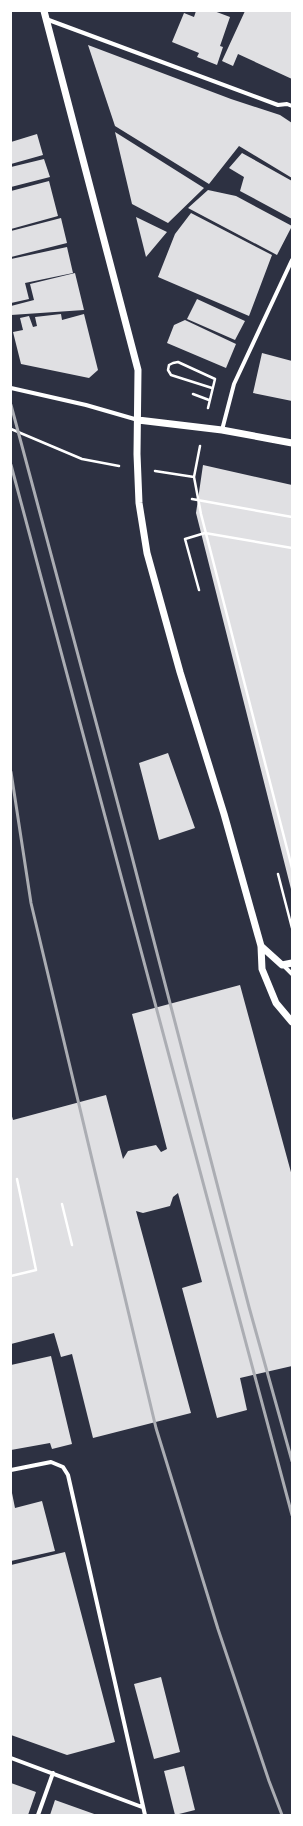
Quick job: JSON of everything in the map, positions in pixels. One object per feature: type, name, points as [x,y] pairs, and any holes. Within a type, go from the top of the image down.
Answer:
[{"type":"street","points":[[44,11],[138,370],[137,454],[139,503],[147,553],[261,946],[262,969],[276,1003],[292,1022]]},
{"type":"street","points":[[46,19],[278,105],[287,104],[292,106]]},
{"type":"street","points":[[222,430],[234,384],[292,260]]},
{"type":"street","points":[[11,388],[86,405],[138,420],[222,430],[292,443]]},
{"type":"street","points":[[261,946],[292,974]]},
{"type":"street","points":[[282,964],[292,963]]},
{"type":"street","points":[[11,1470],[51,1462],[64,1467],[69,1483],[145,1815]]},
{"type":"street","points":[[11,1758],[142,1807]]},
{"type":"street","points":[[38,1815],[53,1773]]},
{"type":"path","points":[[204,375],[178,362],[173,362],[169,365],[168,370],[171,375],[212,388]]},
{"type":"path","points":[[193,394],[209,400]]},
{"type":"path","points":[[11,429],[82,459],[124,466]]},
{"type":"path","points":[[196,468],[194,477],[206,533],[292,868]]},
{"type":"path","points":[[147,470],[194,477]]},
{"type":"path","points":[[192,499],[292,517]]},
{"type":"path","points":[[199,590],[185,538],[206,533],[292,548]]},
{"type":"path","points":[[278,874],[292,928]]},
{"type":"path","points":[[11,1276],[36,1270],[17,1179]]},
{"type":"path","points":[[62,1204],[72,1245]]},
{"type":"building","points":[[196,11],[214,11],[230,17],[220,46],[223,47],[217,65],[197,57],[199,53],[172,42],[184,13],[194,17]]},
{"type":"building","points":[[245,11],[292,11],[292,79],[238,54],[233,66],[222,61]]},
{"type":"building","points":[[88,45],[231,99],[280,115],[292,123],[292,178],[239,146],[209,184],[115,126]]},
{"type":"building","points":[[115,132],[204,188],[168,223],[132,204]]},
{"type":"building","points":[[37,134],[43,155],[11,164],[11,142]]},
{"type":"building","points":[[242,153],[292,181],[292,219],[240,191],[244,177],[229,168]]},
{"type":"building","points":[[44,159],[50,177],[11,187],[11,167]]},
{"type":"building","points":[[49,181],[58,216],[11,229],[11,191]]},
{"type":"building","points":[[208,190],[236,196],[292,226],[277,255],[188,208]]},
{"type":"building","points":[[191,213],[272,255],[249,316],[158,277],[175,234]]},
{"type":"building","points":[[136,217],[167,232],[146,257]]},
{"type":"building","points":[[61,218],[67,243],[11,257],[11,231]]},
{"type":"building","points":[[67,247],[73,273],[25,283],[29,299],[11,303],[11,259]]},
{"type":"building","points":[[75,273],[84,310],[11,315],[11,306],[34,300],[30,284]]},
{"type":"building","points":[[197,299],[245,321],[235,340],[187,319]]},
{"type":"building","points":[[61,314],[62,320],[84,314],[98,370],[89,378],[21,364],[13,332],[23,330],[20,318],[29,316],[33,327],[37,326],[35,317]]},
{"type":"building","points":[[185,320],[236,344],[226,368],[167,343],[174,325]]},
{"type":"building","points":[[262,353],[292,361],[292,401],[253,393]]},
{"type":"building","points":[[203,465],[292,485],[292,893],[196,513]]},
{"type":"building","points":[[168,753],[195,828],[159,840],[139,763]]},
{"type":"building","points":[[240,985],[292,1176],[292,1366],[240,1378],[247,1410],[217,1418],[182,1288],[202,1282],[178,1193],[173,1197],[170,1206],[143,1213],[136,1211],[191,1413],[93,1438],[72,1354],[61,1357],[54,1333],[11,1344],[11,1113],[13,1120],[106,1095],[123,1159],[128,1151],[156,1145],[161,1152],[167,1149],[132,1014]]},
{"type":"building","points":[[51,1356],[72,1444],[52,1449],[50,1443],[11,1450],[11,1365]]},
{"type":"building","points":[[11,1488],[15,1508],[42,1501],[55,1551],[11,1561]]},
{"type":"building","points":[[65,1552],[115,1742],[67,1755],[11,1735],[11,1565]]},
{"type":"building","points":[[161,1677],[180,1752],[154,1759],[134,1684]]},
{"type":"building","points":[[184,1766],[195,1810],[175,1815],[164,1771]]},
{"type":"building","points":[[11,1783],[36,1792],[28,1815],[11,1815]]},
{"type":"building","points":[[55,1800],[97,1815],[50,1815]]},
{"type":"railway","points":[[11,405],[130,849],[249,1307],[292,1461]]},
{"type":"railway","points":[[11,465],[292,1515]]},
{"type":"railway","points":[[11,772],[31,903],[156,1428],[218,1629],[269,1781],[282,1815]]}]
